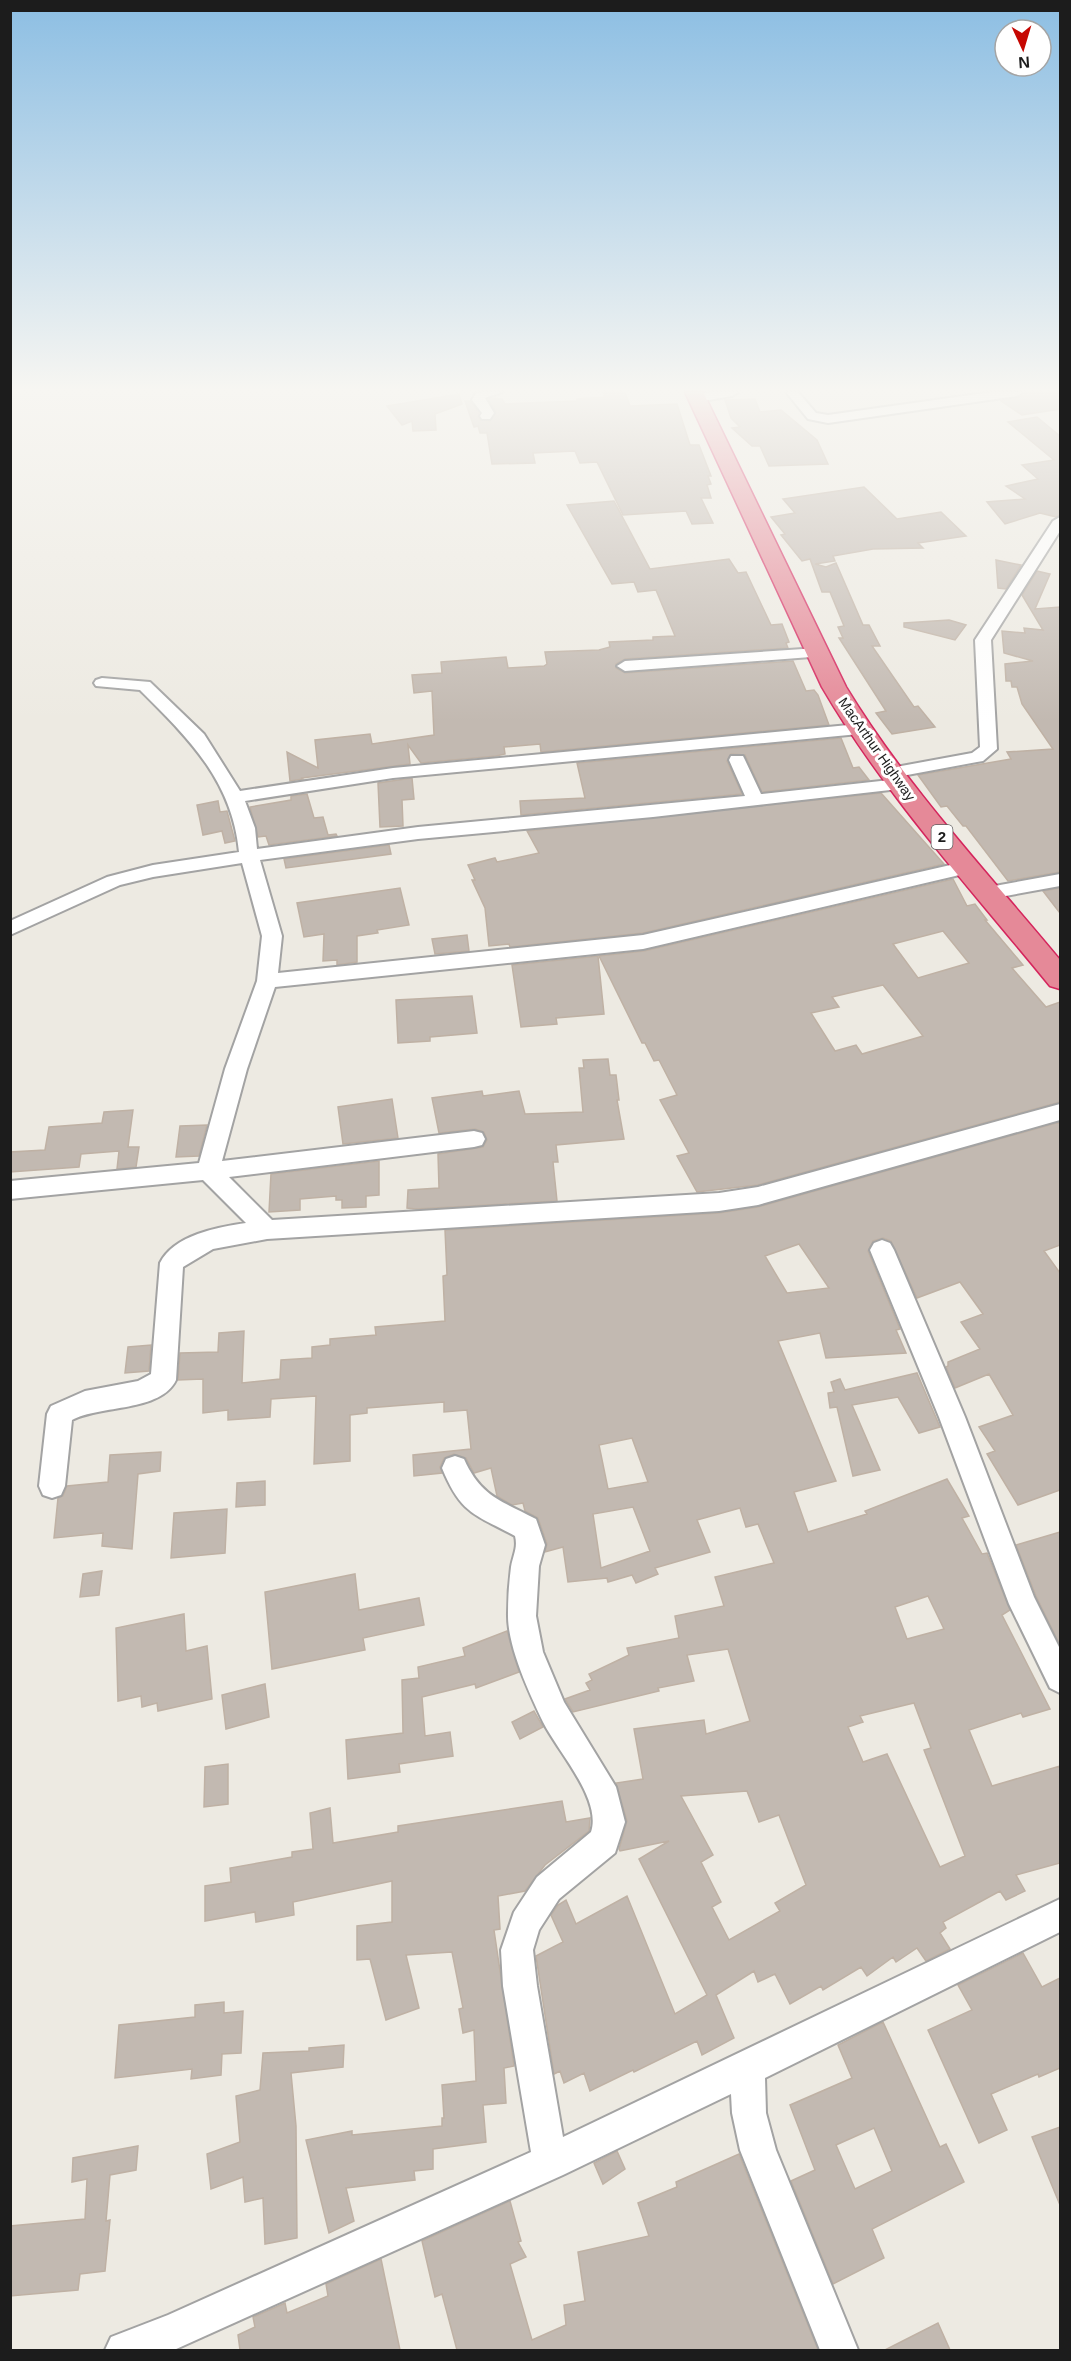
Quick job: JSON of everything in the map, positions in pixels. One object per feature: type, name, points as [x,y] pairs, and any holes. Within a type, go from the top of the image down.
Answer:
[{"type":"highway","name":"MacArthur Highway","points":[[747,502],[834,687],[859,729],[895,778],[1060,979]]},
{"type":"street","points":[[10,929],[114,881],[153,871],[418,833],[755,800],[895,778],[977,757],[989,748],[983,640],[1060,520]]},
{"type":"street","points":[[625,666],[818,653]]},
{"type":"street","points":[[102,683],[144,685],[198,738],[235,797],[246,828],[249,856],[272,936],[267,981],[242,1049],[208,1171]]},
{"type":"street","points":[[235,797],[393,773],[859,729]]},
{"type":"street","points":[[737,760],[755,800]]},
{"type":"street","points":[[267,981],[643,942],[968,867]]},
{"type":"street","points":[[989,893],[1060,880]]},
{"type":"street","points":[[52,1486],[60,1414],[84,1402],[152,1389],[163,1380],[172,1263],[186,1250],[214,1238],[267,1230],[719,1202],[758,1196],[1060,1112]]},
{"type":"street","points":[[10,1190],[208,1171],[474,1139]]},
{"type":"street","points":[[208,1171],[267,1230]]},
{"type":"street","points":[[882,1250],[952,1417],[1023,1604],[1060,1678]]},
{"type":"street","points":[[455,1468],[462,1488],[469,1496],[483,1507],[526,1528],[531,1545],[525,1566],[522,1616],[529,1652],[554,1712],[605,1798],[610,1822],[604,1842],[548,1888],[525,1923],[517,1950],[520,1986],[550,2162]]},
{"type":"street","points":[[124,2350],[173,2332],[550,2162],[747,2070],[1060,1915]]},
{"type":"street","points":[[747,2070],[749,2113],[758,2150],[839,2350]]},
{"type":"building","points":[[615,502],[650,569],[729,559],[738,573],[746,572],[771,625],[782,624],[789,642],[786,643],[788,648],[625,659],[616,664],[616,668],[625,673],[793,661],[806,691],[814,690],[818,695],[829,725],[541,752],[540,744],[504,747],[505,754],[496,756],[421,763],[408,745],[410,764],[290,781],[287,752],[318,768],[315,740],[370,734],[372,744],[434,735],[432,691],[414,693],[412,675],[442,673],[441,662],[506,657],[508,668],[544,666],[547,664],[545,652],[599,650],[610,647],[609,642],[653,640],[653,637],[675,636],[656,590],[638,592],[634,582],[612,584],[567,505]]},
{"type":"building","points":[[617,502],[703,502],[713,523],[692,524],[686,511],[623,515]]},
{"type":"building","points":[[786,502],[880,502],[897,519],[941,512],[966,536],[918,543],[923,548],[873,549],[833,556],[835,561],[815,564],[826,567],[836,563],[863,625],[869,625],[880,646],[872,646],[914,707],[918,706],[935,727],[892,734],[876,713],[886,711],[839,638],[843,638],[838,627],[844,626],[830,592],[822,592],[810,559],[802,561],[781,535],[785,534],[771,517],[795,513]]},
{"type":"building","points":[[987,502],[1060,502],[1060,515],[1056,517],[1040,513],[1005,524]]},
{"type":"building","points":[[996,560],[1021,565],[1006,589],[998,588]]},
{"type":"building","points":[[1037,571],[1050,574],[1035,609],[1060,607],[1060,872],[1008,881],[966,826],[963,826],[947,806],[941,807],[918,775],[1011,759],[1007,752],[1053,749],[1022,704],[1017,687],[1012,687],[1011,681],[1006,681],[1005,664],[1033,661],[1004,653],[1002,631],[1025,633],[1024,628],[1043,630],[1022,595]]},
{"type":"building","points":[[949,620],[966,625],[955,640],[904,627],[904,623]]},
{"type":"building","points":[[841,738],[853,768],[859,767],[869,780],[762,792],[745,755],[731,754],[727,761],[742,794],[521,815],[520,801],[585,798],[577,763]]},
{"type":"building","points":[[412,778],[414,799],[402,800],[403,826],[380,827],[378,783]]},
{"type":"building","points":[[881,793],[944,864],[643,933],[510,947],[509,944],[489,946],[485,908],[468,865],[495,858],[497,862],[539,853],[527,831]]},
{"type":"building","points":[[307,794],[314,818],[323,817],[328,835],[336,834],[337,836],[269,845],[266,836],[258,837],[250,807],[291,800],[291,796]]},
{"type":"building","points":[[218,801],[220,812],[227,811],[235,841],[225,843],[222,831],[203,835],[197,805]]},
{"type":"building","points":[[389,845],[391,854],[286,868],[284,859]]},
{"type":"building","points":[[953,879],[967,906],[975,904],[987,920],[985,920],[1023,965],[1012,968],[1046,1007],[1060,1002],[1060,1102],[758,1185],[697,1192],[677,1156],[689,1153],[660,1100],[677,1095],[659,1060],[654,1061],[645,1043],[642,1043],[599,956],[644,951]],"holes":[[[943,931],[969,963],[918,978],[893,944]],[[883,985],[923,1036],[862,1054],[856,1045],[835,1051],[811,1013],[839,1007],[832,997]]]},
{"type":"building","points":[[400,888],[409,925],[357,936],[357,962],[337,965],[337,960],[323,961],[324,934],[304,937],[297,903]]},
{"type":"building","points":[[1060,888],[1060,913],[1043,891]]},
{"type":"building","points":[[467,935],[469,951],[435,954],[432,939]]},
{"type":"building","points":[[598,956],[604,1014],[556,1018],[557,1024],[521,1027],[512,965]]},
{"type":"building","points":[[472,996],[477,1033],[430,1037],[430,1041],[398,1043],[396,1000]]},
{"type":"building","points":[[608,1059],[610,1075],[616,1075],[619,1100],[617,1100],[624,1139],[556,1145],[558,1162],[553,1162],[557,1201],[407,1208],[408,1190],[439,1188],[438,1154],[483,1147],[487,1140],[484,1132],[475,1129],[439,1133],[432,1098],[482,1091],[483,1096],[519,1091],[525,1114],[583,1112],[579,1068],[584,1068],[583,1060]]},
{"type":"building","points":[[392,1099],[398,1138],[343,1144],[338,1107]]},
{"type":"building","points":[[133,1110],[128,1147],[139,1147],[136,1167],[117,1169],[119,1151],[81,1154],[79,1167],[10,1172],[10,1152],[45,1150],[49,1127],[102,1123],[104,1112]]},
{"type":"building","points":[[1060,1122],[1060,1245],[1044,1251],[1060,1273],[1060,1490],[1018,1505],[987,1454],[995,1451],[979,1427],[1013,1415],[989,1374],[955,1388],[946,1367],[948,1362],[980,1349],[961,1322],[983,1314],[960,1282],[917,1298],[891,1241],[883,1238],[873,1241],[868,1251],[900,1329],[896,1330],[906,1353],[826,1358],[820,1333],[778,1341],[836,1481],[794,1492],[808,1532],[867,1514],[865,1511],[947,1479],[969,1516],[962,1518],[982,1554],[987,1553],[1010,1610],[1002,1615],[1050,1709],[1023,1717],[1021,1713],[969,1730],[992,1786],[1060,1766],[1060,1863],[1016,1875],[1025,1891],[1006,1900],[1000,1891],[943,1922],[946,1928],[940,1933],[950,1949],[926,1961],[917,1948],[896,1962],[893,1957],[867,1976],[861,1967],[823,1990],[821,1986],[790,2004],[775,1974],[758,1982],[754,1971],[716,1995],[734,2038],[702,2055],[697,2041],[590,2091],[584,2073],[564,2083],[560,2071],[554,2074],[536,1956],[563,1942],[551,1915],[558,1905],[566,1900],[576,1924],[627,1896],[675,2014],[707,1995],[639,1859],[669,1841],[620,1851],[627,1821],[616,1783],[643,1779],[634,1729],[704,1720],[706,1734],[750,1721],[728,1649],[687,1655],[694,1681],[658,1688],[659,1691],[573,1712],[565,1699],[590,1690],[586,1683],[592,1680],[589,1674],[629,1655],[627,1648],[679,1638],[675,1616],[724,1606],[715,1577],[774,1563],[758,1524],[746,1527],[740,1508],[697,1520],[710,1552],[655,1568],[658,1574],[636,1583],[632,1575],[608,1582],[607,1578],[568,1582],[563,1547],[545,1552],[547,1544],[538,1518],[525,1511],[523,1503],[512,1505],[497,1496],[491,1468],[474,1473],[466,1458],[454,1454],[444,1458],[440,1467],[442,1473],[414,1476],[413,1455],[471,1449],[467,1410],[444,1412],[444,1402],[367,1408],[367,1413],[350,1415],[350,1461],[314,1464],[316,1396],[271,1399],[270,1417],[228,1420],[228,1410],[203,1413],[203,1379],[178,1380],[180,1353],[218,1352],[219,1333],[244,1331],[242,1383],[280,1379],[281,1360],[312,1358],[312,1347],[330,1345],[330,1339],[376,1335],[375,1327],[445,1321],[443,1276],[447,1275],[445,1230],[719,1213],[758,1207]],"holes":[[[799,1244],[829,1288],[787,1293],[765,1256]],[[632,1438],[648,1482],[608,1489],[599,1445]],[[633,1507],[650,1551],[601,1568],[593,1514]],[[928,1596],[944,1629],[907,1639],[895,1607]],[[914,1703],[931,1748],[924,1750],[965,1856],[940,1867],[887,1754],[863,1762],[848,1727],[863,1722],[860,1716]],[[747,1791],[759,1822],[779,1815],[806,1885],[775,1903],[780,1911],[729,1940],[712,1907],[721,1902],[701,1862],[713,1855],[681,1796]]]},
{"type":"building","points":[[207,1125],[199,1156],[176,1157],[180,1126]]},
{"type":"building","points":[[379,1161],[379,1195],[366,1196],[366,1207],[342,1208],[342,1200],[336,1200],[336,1196],[300,1199],[300,1210],[269,1212],[271,1174]]},
{"type":"building","points":[[151,1345],[149,1371],[125,1373],[128,1347]]},
{"type":"building","points":[[917,1373],[940,1427],[919,1433],[898,1397],[852,1405],[880,1470],[853,1476],[837,1407],[830,1408],[828,1393],[834,1392],[831,1382],[840,1379],[845,1390]]},
{"type":"building","points":[[161,1452],[160,1471],[138,1474],[132,1549],[102,1546],[103,1533],[54,1538],[58,1498],[63,1496],[67,1486],[108,1482],[110,1455]]},
{"type":"building","points":[[265,1481],[265,1505],[236,1507],[237,1483]]},
{"type":"building","points":[[227,1509],[225,1553],[171,1558],[174,1513]]},
{"type":"building","points":[[1060,1532],[1060,1645],[1036,1596],[1016,1545]]},
{"type":"building","points":[[102,1571],[99,1595],[80,1597],[83,1574]]},
{"type":"building","points":[[355,1574],[359,1610],[419,1598],[424,1625],[363,1638],[365,1650],[272,1669],[265,1592]]},
{"type":"building","points":[[184,1614],[186,1651],[207,1646],[212,1699],[158,1711],[157,1703],[142,1707],[141,1696],[118,1701],[116,1628]]},
{"type":"building","points":[[507,1631],[519,1672],[476,1688],[475,1684],[422,1697],[425,1736],[450,1732],[453,1756],[399,1764],[400,1772],[348,1779],[346,1740],[403,1733],[402,1680],[419,1678],[418,1667],[465,1656],[463,1648]]},
{"type":"building","points":[[265,1684],[269,1717],[226,1729],[222,1695]]},
{"type":"building","points":[[534,1711],[543,1727],[520,1739],[512,1722]]},
{"type":"building","points":[[228,1764],[228,1804],[204,1807],[205,1767]]},
{"type":"building","points":[[562,1801],[566,1822],[590,1818],[589,1831],[545,1865],[525,1891],[498,1896],[500,1929],[494,1930],[514,2066],[504,2068],[506,2103],[483,2105],[486,2142],[433,2149],[433,2169],[414,2171],[415,2180],[346,2188],[354,2221],[329,2233],[306,2140],[352,2131],[352,2135],[442,2126],[442,2118],[444,2118],[442,2085],[476,2081],[474,2030],[463,2033],[459,2009],[463,2008],[452,1952],[406,1955],[419,2008],[386,2020],[370,1959],[357,1960],[357,1926],[392,1922],[392,1881],[293,1902],[294,1915],[256,1922],[255,1912],[205,1921],[205,1886],[231,1882],[230,1868],[292,1857],[292,1852],[313,1849],[310,1813],[330,1808],[333,1843],[398,1832],[398,1826]]},
{"type":"building","points":[[1023,1953],[1042,1987],[1060,1978],[1060,2068],[1039,2077],[1038,2074],[991,2094],[1007,2130],[979,2143],[928,2030],[972,2010],[958,1985]]},
{"type":"building","points":[[224,2002],[224,2013],[243,2011],[241,2053],[222,2054],[221,2075],[191,2079],[192,2069],[115,2078],[119,2025],[195,2017],[195,2005]]},
{"type":"building","points":[[883,2022],[940,2147],[946,2144],[964,2182],[872,2229],[884,2258],[833,2284],[791,2181],[815,2170],[790,2105],[852,2078],[838,2045]],"holes":[[[874,2128],[892,2171],[855,2189],[836,2145]]]},
{"type":"building","points":[[344,2045],[343,2067],[291,2073],[296,2126],[297,2238],[265,2244],[263,2198],[245,2202],[243,2177],[211,2189],[207,2154],[240,2142],[236,2096],[260,2090],[263,2053],[309,2051],[309,2048]]},
{"type":"building","points":[[1060,2127],[1060,2205],[1032,2137]]},
{"type":"building","points":[[138,2146],[136,2170],[110,2175],[106,2221],[110,2220],[105,2271],[80,2274],[78,2290],[10,2296],[10,2226],[85,2219],[87,2179],[72,2182],[73,2158]]},
{"type":"building","points":[[617,2151],[625,2169],[603,2184],[594,2163]]},
{"type":"building","points":[[739,2154],[818,2350],[457,2350],[442,2294],[435,2297],[422,2241],[510,2201],[521,2241],[518,2242],[526,2257],[510,2264],[532,2340],[566,2325],[564,2305],[585,2301],[578,2252],[649,2236],[638,2203],[677,2187],[676,2182]]},
{"type":"building","points":[[381,2259],[400,2350],[240,2350],[238,2335],[255,2327],[253,2317],[285,2303],[287,2313],[328,2296],[326,2284]]},
{"type":"building","points":[[938,2323],[950,2350],[885,2350]]}]
